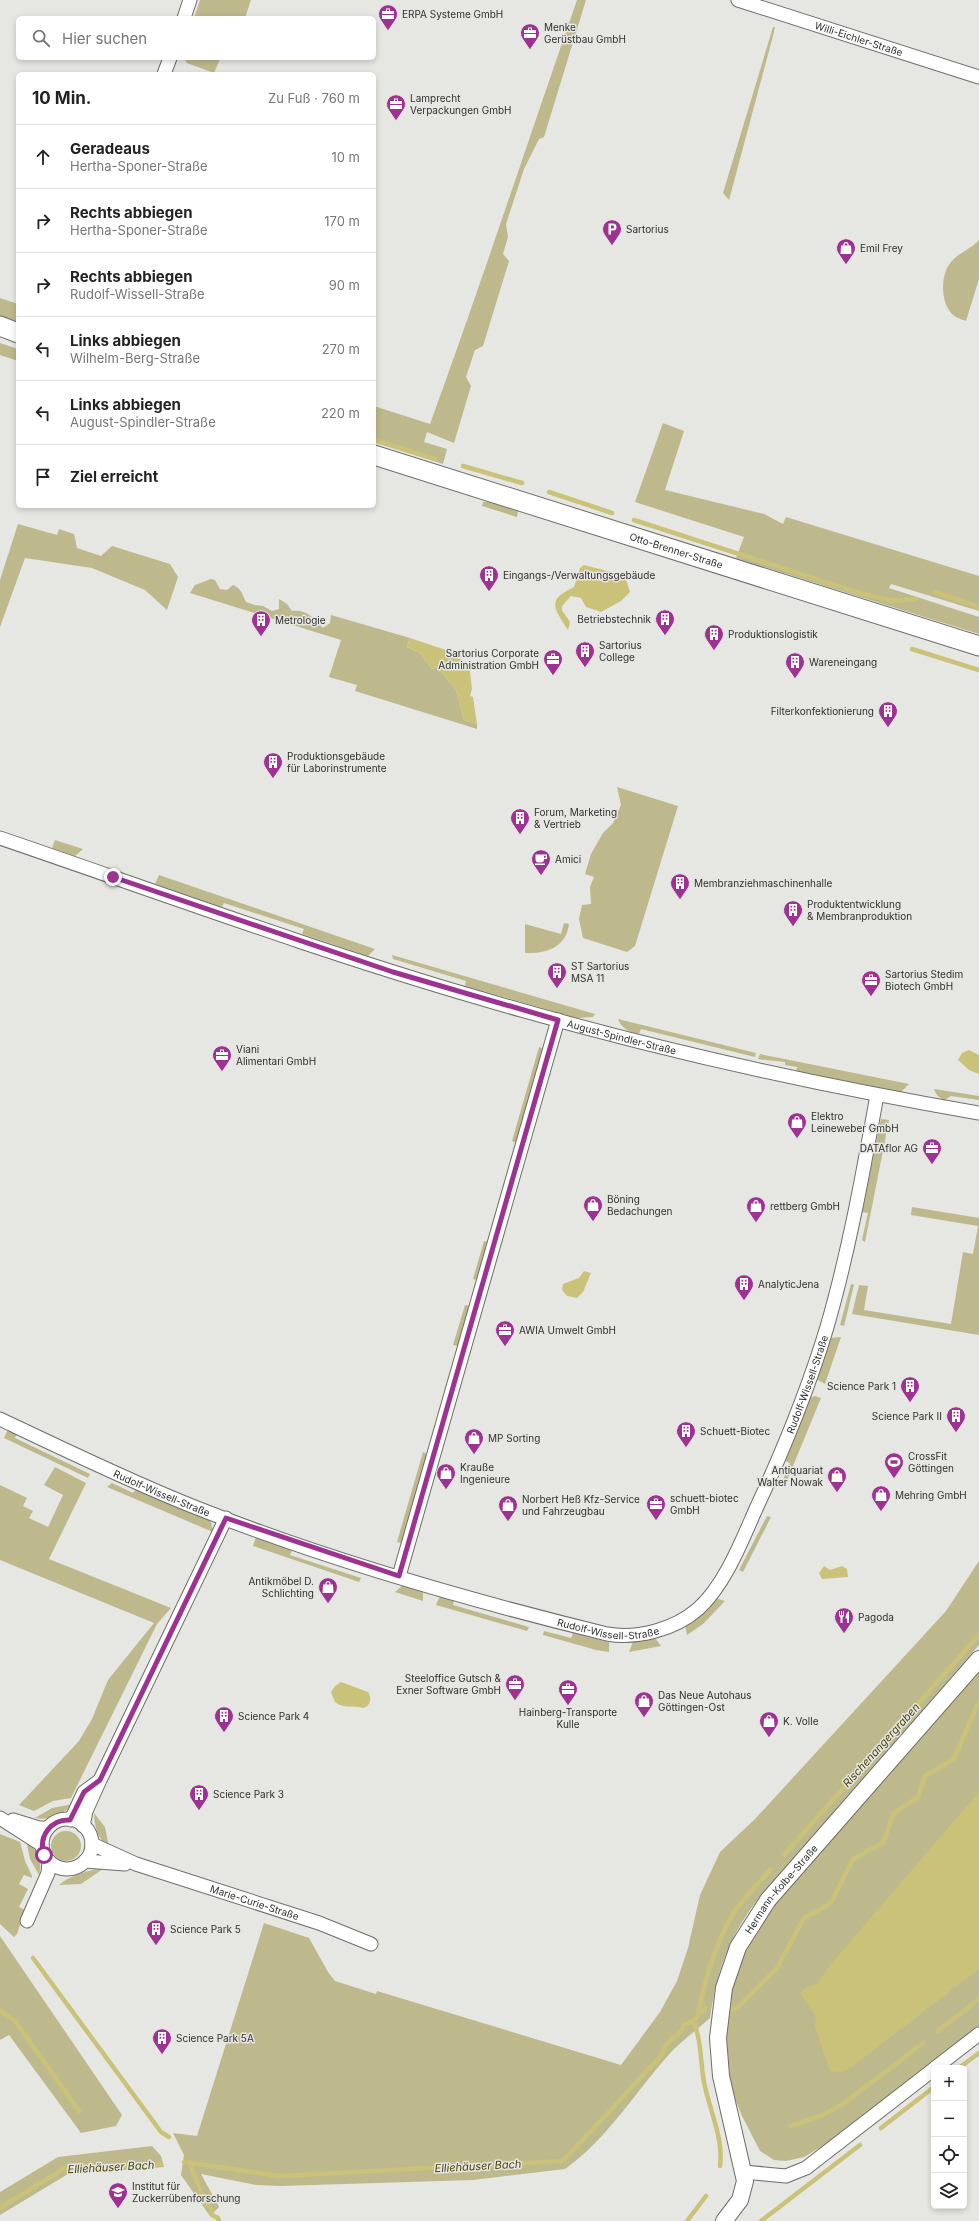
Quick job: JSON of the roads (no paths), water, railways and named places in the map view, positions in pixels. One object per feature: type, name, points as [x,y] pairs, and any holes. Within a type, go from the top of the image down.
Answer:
[{"type":"main road","points":[[0,326],[16,332]]},
{"type":"main road","points":[[0,335],[16,340]]},
{"type":"main road","name":"Otto-Brenner-Straße","points":[[376,456],[979,646]]},
{"type":"street","points":[[185,16],[190,0]]},
{"type":"street","name":"Willi-Eichler-Straße","points":[[738,0],[979,77]]},
{"type":"street","points":[[165,72],[169,60]]},
{"type":"street","name":"August-Spindler-Straße","points":[[0,838],[393,972],[558,1020],[682,1052],[877,1095],[979,1113]]},
{"type":"street","points":[[399,1576],[558,1020]]},
{"type":"street","name":"Rudolf-Wissell-Straße","points":[[0,1419],[192,1506],[333,1556],[573,1626],[618,1636],[640,1635],[664,1628],[698,1609],[710,1596],[736,1554],[767,1487],[807,1387],[840,1281],[856,1211],[877,1095]]},
{"type":"street","points":[[83,1826],[86,1811],[100,1780],[226,1518]]},
{"type":"street","name":"Hermann-Kolbe-Straße","points":[[724,2221],[740,2200],[744,2187],[744,2172],[721,2076],[718,2046],[718,2022],[724,1988],[738,1947],[768,1900],[979,1659]]},
{"type":"street","points":[[70,1820],[84,1792],[100,1780]]},
{"type":"street","points":[[0,1818],[39,1828],[48,1828]]},
{"type":"street","points":[[0,1818],[42,1845]]},
{"type":"street","points":[[27,1921],[34,1909],[48,1873],[48,1861],[42,1845],[48,1828],[58,1821],[70,1820],[83,1826],[88,1831],[92,1844],[85,1861],[75,1868],[62,1868],[48,1861]]},
{"type":"street","name":"Marie-Curie-Straße","points":[[92,1844],[136,1864],[319,1923],[371,1944]]},
{"type":"street","name":"Marie-Curie-Straße","points":[[85,1861],[119,1865],[136,1864]]},
{"type":"street","points":[[34,1909],[47,1894],[62,1868]]},
{"type":"street","points":[[939,2065],[979,2034]]},
{"type":"street","points":[[744,2172],[756,2172],[780,2176],[796,2174],[806,2168],[931,2071]]},
{"type":"waterway","points":[[376,441],[435,459]]},
{"type":"waterway","points":[[463,466],[522,483]]},
{"type":"waterway","points":[[549,492],[612,513]]},
{"type":"waterway","points":[[634,520],[859,593],[893,601],[916,599]]},
{"type":"waterway","points":[[935,592],[979,607]]},
{"type":"waterway","points":[[912,649],[979,670]]},
{"type":"waterway","name":"Rischenangergraben","points":[[784,1855],[979,1635]]},
{"type":"waterway","name":"Elliehäuser Bach","points":[[731,2009],[737,2008],[777,1968],[804,1918],[828,1905],[833,1899],[853,1859],[883,1843],[894,1813],[918,1797],[925,1776],[954,1759],[979,1701]]},
{"type":"waterway","name":"Rischenangergraben","points":[[698,2015],[712,1961],[722,1934],[739,1905],[771,1869]]},
{"type":"waterway","points":[[33,1958],[161,2132],[169,2137]]},
{"type":"waterway","points":[[938,2031],[979,1999]]},
{"type":"waterway","name":"Elliehäuser Bach","points":[[184,2162],[279,2176],[563,2161],[661,2056],[666,2045],[683,2029],[684,2025],[693,2021],[705,2008]]},
{"type":"waterway","points":[[0,2011],[15,2021],[79,2111]]},
{"type":"waterway","points":[[693,2021],[698,2036],[706,2092],[720,2145],[720,2166]]},
{"type":"waterway","points":[[791,2126],[823,2115],[846,2102],[923,2043]]},
{"type":"waterway","points":[[963,2065],[979,2053]]},
{"type":"waterway","points":[[881,2128],[931,2089]]},
{"type":"waterway","points":[[761,2221],[860,2145]]},
{"type":"waterway","points":[[189,2162],[205,2202],[211,2208],[212,2215],[218,2218],[219,2221]]},
{"type":"waterway","name":"Elliehäuser Bach","points":[[0,2208],[65,2168],[160,2164]]},
{"type":"waterway","points":[[687,2221],[706,2196]]},
{"type":"place","name":"ERPA Systeme GmbH","points":[[388,31]]},
{"type":"place","name":"Menke Gerüstbau GmbH","points":[[530,50]]},
{"type":"place","name":"Lamprecht Verpackungen GmbH","points":[[396,121]]},
{"type":"place","name":"Sartorius","points":[[612,246]]},
{"type":"place","name":"Emil Frey","points":[[846,265]]},
{"type":"place","name":"Eingangs-/Verwaltungsgebäude","points":[[489,592]]},
{"type":"place","name":"Betriebstechnik","points":[[665,636]]},
{"type":"place","name":"Metrologie","points":[[261,637]]},
{"type":"place","name":"Produktionslogistik","points":[[714,651]]},
{"type":"place","name":"Sartorius College","points":[[585,668]]},
{"type":"place","name":"Sartorius Corporate Administration GmbH","points":[[553,676]]},
{"type":"place","name":"Wareneingang","points":[[795,679]]},
{"type":"place","name":"Filterkonfektionierung","points":[[888,728]]},
{"type":"place","name":"Produktionsgebäude für Laborinstrumente","points":[[273,779]]},
{"type":"place","name":"Forum, Marketing & Vertrieb","points":[[520,835]]},
{"type":"place","name":"Amici","points":[[541,876]]},
{"type":"place","name":"Membranziehmaschinenhalle","points":[[680,900]]},
{"type":"place","name":"Produktentwicklung & Membranproduktion","points":[[793,927]]},
{"type":"place","name":"ST Sartorius MSA 11","points":[[557,989]]},
{"type":"place","name":"Sartorius Stedim Biotech GmbH","points":[[871,997]]},
{"type":"place","name":"Viani Alimentari GmbH","points":[[222,1072]]},
{"type":"place","name":"Elektro Leineweber GmbH","points":[[797,1139]]},
{"type":"place","name":"DATAflor AG","points":[[932,1165]]},
{"type":"place","name":"Böning Bedachungen","points":[[593,1222]]},
{"type":"place","name":"rettberg GmbH","points":[[756,1223]]},
{"type":"place","name":"AnalyticJena","points":[[744,1301]]},
{"type":"place","name":"AWIA Umwelt GmbH","points":[[505,1347]]},
{"type":"place","name":"Science Park 1","points":[[910,1403]]},
{"type":"place","name":"Science Park II","points":[[956,1433]]},
{"type":"place","name":"Schuett-Biotec","points":[[686,1448]]},
{"type":"place","name":"MP Sorting","points":[[474,1455]]},
{"type":"place","name":"CrossFit Göttingen","points":[[894,1479]]},
{"type":"place","name":"Krauße Ingenieure","points":[[446,1490]]},
{"type":"place","name":"Antiquariat Walter Nowak","points":[[837,1493]]},
{"type":"place","name":"Mehring GmbH","points":[[881,1512]]},
{"type":"place","name":"schuett-biotec GmbH","points":[[656,1521]]},
{"type":"place","name":"Norbert Heß Kfz-Service und Fahrzeugbau","points":[[508,1522]]},
{"type":"place","name":"Antikmöbel D. Schlichting","points":[[328,1604]]},
{"type":"place","name":"Pagoda","points":[[844,1634]]},
{"type":"place","name":"Steeloffice Gutsch & Exner Software GmbH","points":[[515,1701]]},
{"type":"place","name":"Hainberg-Transporte Kulle","points":[[568,1706]]},
{"type":"place","name":"Das Neue Autohaus Göttingen-Ost","points":[[644,1718]]},
{"type":"place","name":"Science Park 4","points":[[224,1733]]},
{"type":"place","name":"K. Volle","points":[[769,1738]]},
{"type":"place","name":"Science Park 3","points":[[199,1811]]},
{"type":"place","name":"Science Park 5","points":[[156,1946]]},
{"type":"place","name":"Science Park 5A","points":[[162,2055]]},
{"type":"place","name":"Institut für Zuckerrübenforschung","points":[[118,2209]]}]
